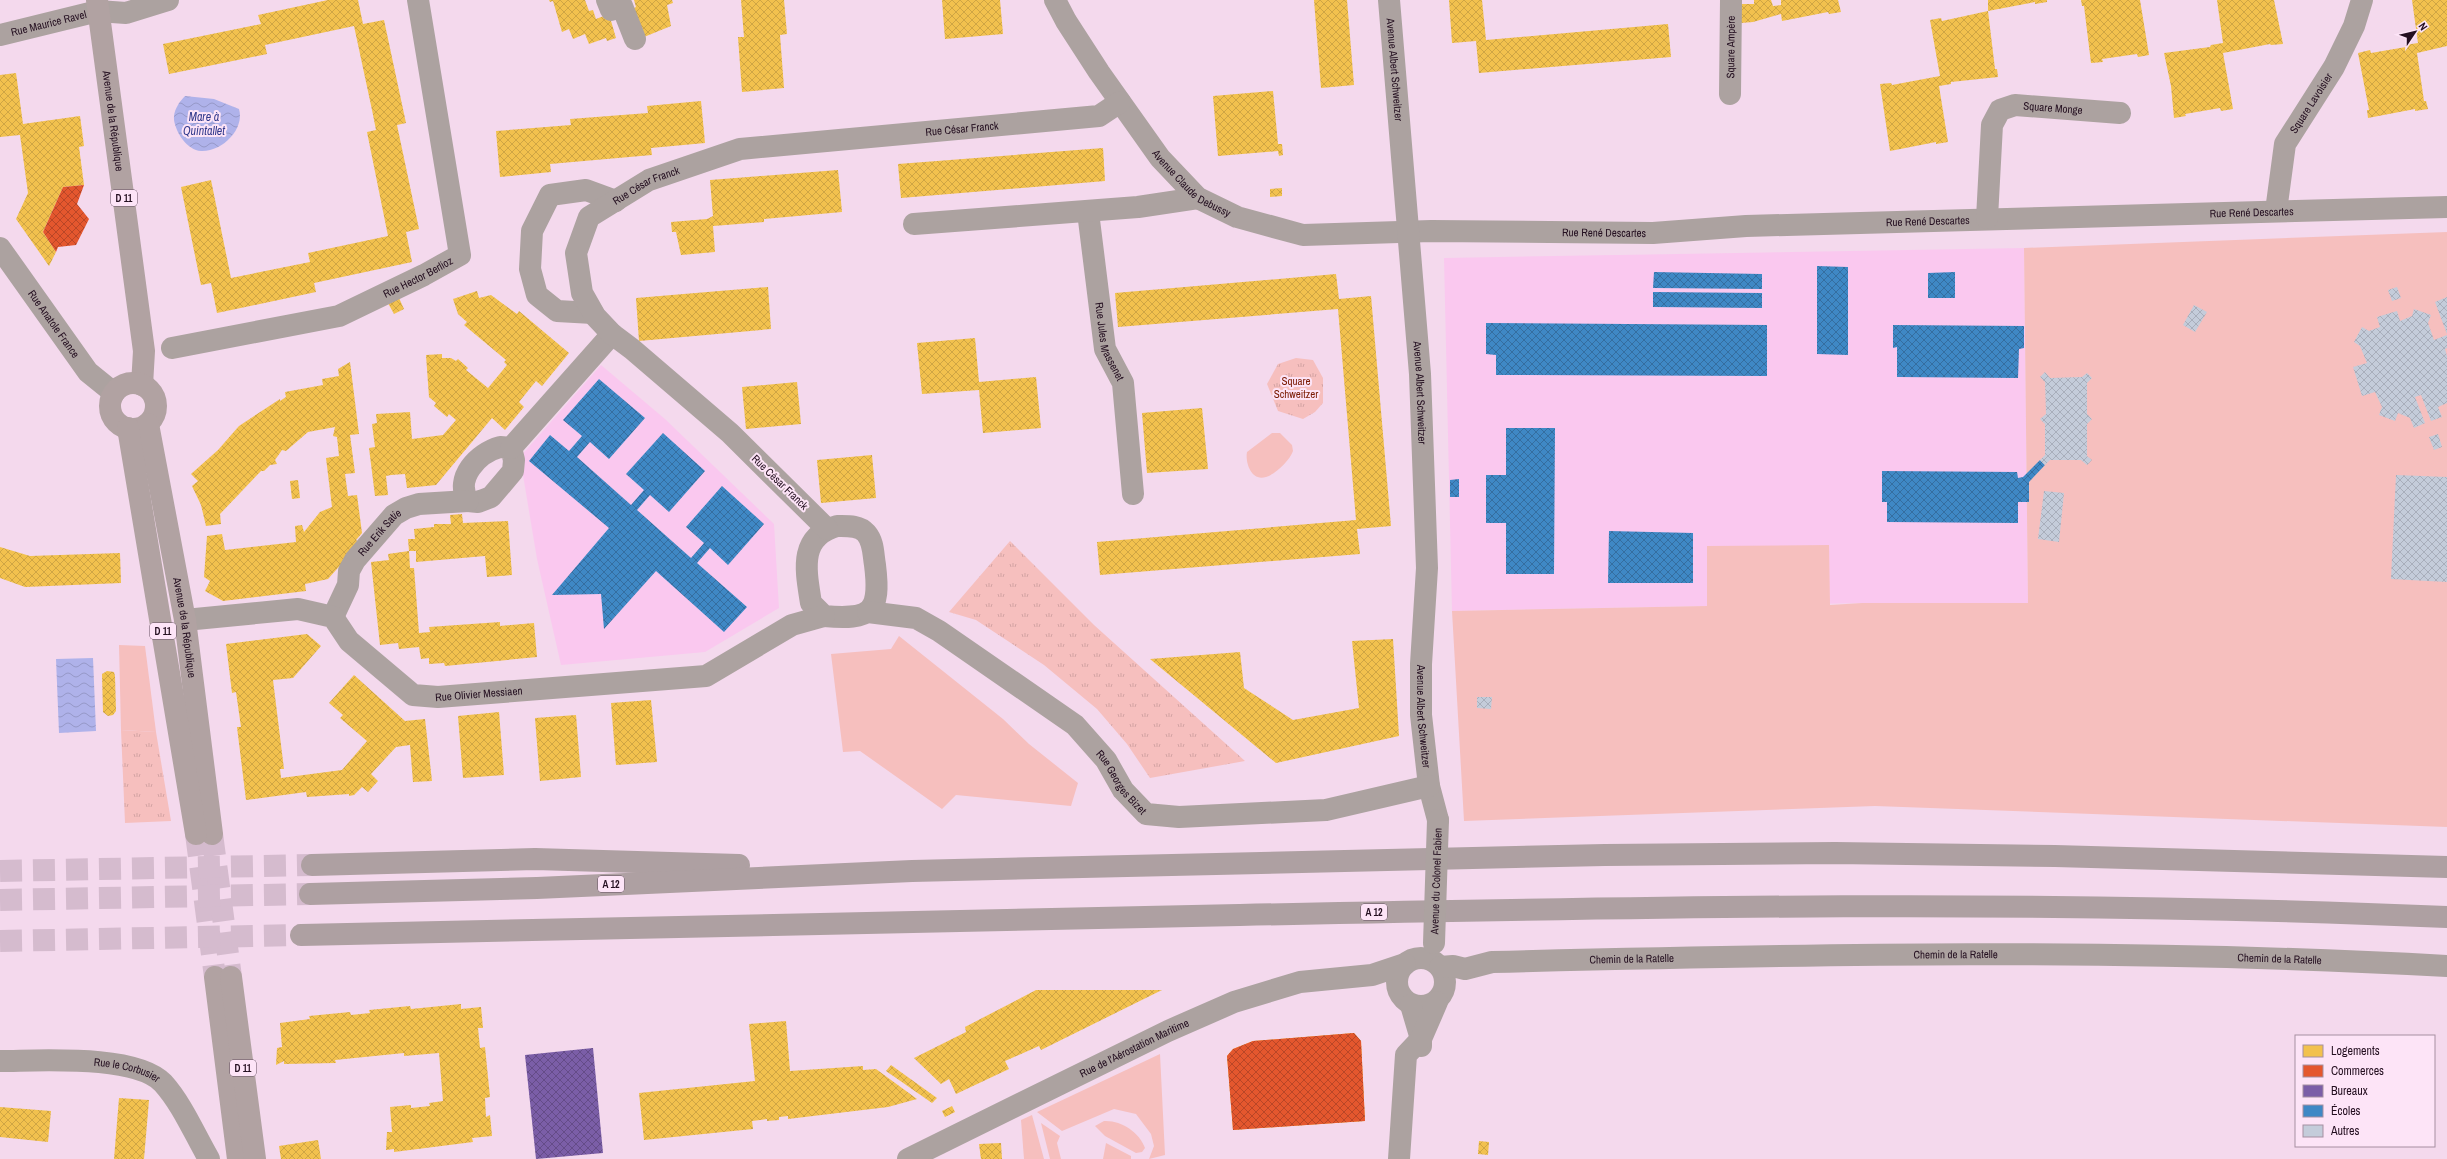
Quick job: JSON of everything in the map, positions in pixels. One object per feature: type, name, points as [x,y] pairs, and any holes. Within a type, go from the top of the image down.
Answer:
[{"type":"highway","name":"A 12","points":[[310,894],[537,888],[912,871],[1589,855],[1835,853],[2063,856],[2447,867]]},
{"type":"highway","points":[[312,865],[535,859],[912,871]]},
{"type":"highway","name":"A 12","points":[[301,935],[1600,908],[1797,906],[2046,906],[2447,917]]},
{"type":"main road","name":"Avenue de la République","points":[[98,5],[144,352],[142,385]]},
{"type":"main road","points":[[126,384],[142,385],[153,395],[156,402],[156,410],[138,426],[115,421],[112,414],[111,400],[114,394],[126,384]]},
{"type":"main road","name":"Avenue de la République","points":[[138,426],[185,620],[204,834],[145,528],[138,426]]},
{"type":"main road","points":[[145,528],[157,544],[168,599],[185,620]]},
{"type":"main road","name":"D 11","points":[[238,1159],[223,977],[255,1159]]},
{"type":"street","name":"Rue Maurice Ravel","points":[[0,34],[98,5],[126,13],[168,0]]},
{"type":"street","name":"Rue Hector Berlioz","points":[[172,348],[339,316],[424,275],[460,255],[418,0]]},
{"type":"street","points":[[607,0],[611,10],[622,6],[635,39]]},
{"type":"street","name":"Avenue Claude Debussy","points":[[1055,0],[1066,21],[1120,102],[1160,158],[1198,198],[1237,217],[1303,235],[1408,232]]},
{"type":"street","name":"Avenue Albert Schweitzer","points":[[1389,0],[1420,374],[1427,568],[1421,671],[1421,715],[1429,786],[1431,820]]},
{"type":"street","name":"Square Ampère","points":[[1730,94],[1731,0]]},
{"type":"street","name":"Square Lavoisier","points":[[2276,211],[2285,144],[2334,67],[2354,26],[2362,0]]},
{"type":"street","name":"Rue César Franck","points":[[827,529],[730,433],[632,349],[612,334],[593,312],[582,293],[576,253],[589,217],[649,180],[740,149],[1098,116],[1120,102]]},
{"type":"street","name":"Square Monge","points":[[1987,218],[1992,125],[2000,110],[2015,105],[2120,113]]},
{"type":"street","points":[[593,312],[557,311],[537,295],[530,269],[532,231],[550,195],[586,190],[616,201]]},
{"type":"street","points":[[914,224],[1088,212],[1138,207],[1198,198]]},
{"type":"street","name":"Rue René Descartes","points":[[1408,232],[1653,233],[1711,227],[1987,218],[2447,207]]},
{"type":"street","name":"Rue Jules Massenet","points":[[1088,212],[1105,349],[1123,383],[1133,494]]},
{"type":"street","name":"Rue Anatole France","points":[[0,248],[88,372],[114,394]]},
{"type":"street","points":[[468,501],[462,485],[466,473],[487,450],[500,447],[511,448],[612,334]]},
{"type":"street","name":"Rue Erik Satie","points":[[333,617],[348,585],[349,571],[355,560],[394,515],[406,508],[419,504],[468,501],[478,502],[491,497],[513,471],[514,460],[511,448]]},
{"type":"street","points":[[855,526],[865,532],[873,545],[877,584],[876,600],[868,612],[859,617],[817,610],[807,553],[813,539],[827,529],[855,526]]},
{"type":"street","name":"Rue Georges Bizet","points":[[877,584],[904,615]]},
{"type":"street","points":[[185,620],[298,609],[333,617]]},
{"type":"street","name":"Rue Olivier Messiaen","points":[[333,617],[349,641],[413,695],[438,697],[706,676],[817,610]]},
{"type":"street","name":"Rue Georges Bizet","points":[[868,612],[904,615],[916,618],[939,631],[1075,725],[1106,760],[1123,790],[1146,814],[1179,817],[1326,810],[1429,786]]},
{"type":"street","name":"Avenue du Colonel Fabien","points":[[1424,957],[1431,820]]},
{"type":"street","name":"Chemin de la Ratelle","points":[[1424,957],[1465,969],[1492,962],[1812,954],[2301,957],[2447,966]]},
{"type":"street","points":[[1399,1159],[1406,1055],[1421,1039],[1441,995],[1444,973],[1424,957],[1397,977],[1397,984],[1401,996],[1411,1005],[1421,1039],[1414,1159]]},
{"type":"street","name":"Rue de l'Aérostation Maritime","points":[[908,1159],[1154,1038],[1234,1002],[1300,982],[1372,975],[1424,957]]},
{"type":"street","points":[[1411,1005],[1424,1007],[1441,995],[1465,969]]},
{"type":"street","points":[[1372,975],[1385,983],[1397,984]]},
{"type":"street","name":"Rue le Corbusier","points":[[0,1061],[107,1062],[136,1069],[162,1083],[180,1109],[209,1159]]},
{"type":"shaded area","points":[[2024,248],[2028,603],[1862,603],[1452,611],[1444,258]]},
{"type":"shaded area","points":[[601,365],[665,419],[774,524],[779,608],[705,652],[561,665],[537,559],[520,457]]},
{"type":"green space","points":[[2447,232],[2447,827],[1875,806],[1464,821],[1452,611],[1707,606],[1707,546],[1829,545],[1830,605],[1862,603],[2028,603],[2024,248]]},
{"type":"green space","name":"Square Schweitzer","points":[[1296,358],[1313,360],[1323,378],[1323,403],[1315,412],[1303,419],[1278,411],[1267,384],[1278,364]]},
{"type":"green space","points":[[1272,433],[1280,433],[1292,445],[1293,451],[1286,462],[1274,473],[1266,477],[1256,477],[1248,466],[1247,452]]},
{"type":"green space","points":[[1010,541],[1094,625],[1245,761],[1150,778],[1127,744],[1097,709],[1044,665],[976,620],[949,612]]},
{"type":"green space","points":[[899,636],[1003,719],[1029,744],[1078,783],[1071,806],[956,795],[942,809],[860,751],[843,752],[831,654],[891,649]]},
{"type":"green space","points":[[119,645],[145,646],[156,732],[121,730]]},
{"type":"green space","points":[[121,730],[156,732],[171,821],[125,823]]},
{"type":"green space","points":[[1160,1054],[1165,1155],[1149,1159],[1154,1146],[1151,1134],[1136,1114],[1114,1109],[1062,1131],[1037,1112]]},
{"type":"green space","points":[[1032,1115],[1044,1159],[1024,1159],[1021,1120]]},
{"type":"green space","points":[[1104,1121],[1110,1121],[1129,1128],[1142,1142],[1145,1148],[1142,1152],[1136,1153],[1105,1136],[1095,1126]]},
{"type":"green space","points":[[1041,1123],[1060,1136],[1057,1143],[1061,1159],[1050,1159]]},
{"type":"green space","points":[[1106,1143],[1131,1156],[1131,1159],[1103,1159]]},
{"type":"water","name":"Mare à Quintallet","points":[[185,96],[214,99],[239,109],[239,124],[230,138],[217,148],[201,151],[191,148],[183,140],[177,130],[174,120],[174,113]]},
{"type":"water","points":[[93,658],[96,731],[59,733],[56,659]]},
{"type":"building: Logements","points":[[328,0],[358,0],[363,24],[384,20],[406,123],[397,125],[419,229],[406,232],[412,262],[314,283],[316,292],[217,313],[211,283],[201,285],[181,187],[211,180],[231,278],[310,262],[308,253],[388,236],[367,132],[376,130],[372,110],[354,26],[265,45],[267,54],[169,74],[163,44],[261,24],[258,15]]},
{"type":"building: Logements","points":[[549,0],[585,0],[589,11],[593,10],[596,19],[609,14],[616,38],[607,41],[606,38],[589,44],[585,34],[573,39],[569,29],[562,32],[553,1],[550,2]]},
{"type":"building: Logements","points":[[634,0],[672,0],[673,3],[667,5],[671,26],[644,37],[632,9],[636,7]]},
{"type":"building: Logements","points":[[741,0],[784,0],[787,34],[780,35],[784,88],[742,92],[738,37],[744,37]]},
{"type":"building: Logements","points":[[942,0],[1000,0],[1003,34],[945,39]]},
{"type":"building: Logements","points":[[1314,0],[1347,0],[1354,85],[1321,88]]},
{"type":"building: Logements","points":[[1449,0],[1482,0],[1486,40],[1668,24],[1671,57],[1479,73],[1476,41],[1452,43]]},
{"type":"building: Logements","points":[[1754,0],[1771,0],[1773,6],[1781,5],[1781,0],[1838,0],[1841,12],[1829,14],[1828,12],[1782,21],[1781,14],[1753,22],[1741,23],[1741,4],[1754,4]]},
{"type":"building: Logements","points":[[1988,0],[2047,0],[2047,2],[2035,4],[2035,2],[1988,11]]},
{"type":"building: Logements","points":[[2081,0],[2140,0],[2149,55],[2138,57],[2137,54],[2102,59],[2103,62],[2091,63],[2084,6],[2082,6]]},
{"type":"building: Logements","points":[[2217,0],[2274,0],[2283,44],[2270,44],[2223,53],[2233,109],[2221,111],[2220,108],[2185,114],[2186,116],[2174,118],[2171,86],[2164,53],[2210,47],[2211,45],[2223,43]]},
{"type":"building: Logements","points":[[2412,0],[2447,0],[2447,46],[2417,53],[2424,101],[2426,101],[2428,109],[2415,111],[2415,109],[2368,118],[2367,110],[2369,110],[2358,53],[2370,50],[2371,53],[2406,47],[2405,45],[2418,43]]},
{"type":"building: Logements","points":[[1988,11],[1995,69],[1997,69],[1998,77],[1951,82],[1951,84],[1939,86],[1948,142],[1936,144],[1936,142],[1890,151],[1880,84],[1891,83],[1892,85],[1940,76],[1930,20],[1941,18],[1942,21]]},
{"type":"building: Logements","points":[[16,73],[23,124],[80,116],[84,146],[79,147],[84,185],[63,187],[43,232],[56,252],[49,266],[16,219],[28,193],[20,135],[0,137],[0,75]]},
{"type":"building: Logements","points":[[1273,91],[1278,144],[1282,144],[1283,155],[1279,156],[1278,151],[1218,156],[1213,96]]},
{"type":"building: Logements","points":[[701,101],[705,143],[651,148],[652,155],[550,164],[551,172],[500,177],[496,131],[571,125],[570,119],[648,113],[647,106]]},
{"type":"building: Logements","points":[[1103,148],[1105,181],[901,198],[898,164]]},
{"type":"building: Logements","points":[[838,170],[842,212],[764,219],[764,222],[713,226],[715,252],[681,255],[676,232],[672,232],[671,222],[707,219],[713,216],[710,180]]},
{"type":"building: Logements","points":[[1282,188],[1282,196],[1270,197],[1270,189]]},
{"type":"building: Logements","points":[[1336,274],[1339,299],[1371,296],[1391,526],[1357,529],[1360,554],[1100,575],[1097,542],[1356,520],[1338,309],[1118,327],[1115,293]]},
{"type":"building: Logements","points":[[768,287],[771,329],[639,341],[636,298]]},
{"type":"building: Logements","points":[[477,291],[479,298],[491,295],[517,314],[519,311],[569,353],[542,386],[536,381],[519,402],[524,407],[505,430],[492,418],[436,485],[407,488],[405,474],[391,475],[386,476],[388,495],[375,496],[369,448],[375,447],[372,424],[377,423],[376,414],[410,412],[412,439],[443,435],[456,420],[449,414],[447,417],[434,406],[436,403],[429,397],[426,355],[442,354],[442,358],[451,358],[456,361],[458,359],[468,368],[466,370],[488,388],[507,365],[504,362],[506,360],[464,325],[467,322],[458,314],[453,299]]},
{"type":"building: Logements","points":[[399,298],[404,309],[394,314],[388,303]]},
{"type":"building: Logements","points":[[975,338],[979,382],[1036,377],[1041,428],[983,433],[979,390],[922,394],[917,343]]},
{"type":"building: Logements","points":[[350,362],[359,434],[350,435],[355,473],[345,474],[348,496],[357,495],[362,533],[356,540],[360,543],[328,579],[305,584],[306,591],[223,601],[205,591],[210,581],[204,577],[207,536],[222,534],[225,550],[296,542],[295,526],[302,525],[304,532],[320,512],[332,507],[326,458],[339,456],[337,437],[333,436],[335,427],[308,432],[286,451],[282,450],[275,460],[277,464],[270,465],[264,471],[261,471],[220,514],[221,524],[206,526],[201,505],[192,486],[198,481],[191,474],[218,450],[239,426],[280,399],[280,401],[286,397],[285,392],[323,385],[322,379],[339,376],[338,369]]},
{"type":"building: Logements","points":[[797,382],[801,424],[746,429],[742,387]]},
{"type":"building: Logements","points":[[1202,408],[1208,469],[1147,473],[1142,413]]},
{"type":"building: Logements","points":[[872,455],[876,498],[821,503],[817,460]]},
{"type":"building: Logements","points":[[298,480],[300,498],[292,499],[290,481]]},
{"type":"building: Logements","points":[[462,514],[463,523],[508,521],[512,575],[487,577],[485,556],[416,562],[416,551],[409,551],[408,539],[415,539],[414,529],[434,527],[434,524],[451,524],[450,515]]},
{"type":"building: Logements","points":[[0,547],[30,556],[120,553],[121,583],[25,587],[0,578]]},
{"type":"building: Logements","points":[[409,551],[410,568],[414,568],[419,633],[430,632],[429,627],[500,622],[500,626],[534,623],[537,657],[445,666],[444,663],[429,664],[429,658],[421,659],[419,647],[399,649],[398,643],[380,645],[371,562],[389,560],[388,554]]},
{"type":"building: Logements","points":[[307,634],[321,646],[293,678],[273,680],[284,769],[280,769],[281,778],[342,770],[367,741],[340,718],[343,715],[329,703],[354,675],[405,721],[425,719],[432,781],[413,782],[410,745],[396,747],[371,774],[378,781],[368,792],[362,787],[354,795],[349,796],[349,794],[307,797],[306,792],[246,800],[237,727],[241,727],[236,692],[232,693],[226,644]]},
{"type":"building: Logements","points":[[1393,639],[1399,736],[1276,763],[1150,659],[1240,652],[1244,688],[1293,720],[1359,708],[1352,641]]},
{"type":"building: Logements","points":[[107,671],[114,672],[115,676],[116,711],[113,715],[108,716],[103,712],[102,674]]},
{"type":"building: Logements","points":[[651,700],[657,762],[616,765],[611,703]]},
{"type":"building: Logements","points":[[499,712],[504,775],[463,778],[458,716]]},
{"type":"building: Logements","points":[[576,715],[581,777],[540,781],[535,718]]},
{"type":"building: Logements","points":[[1036,990],[1162,990],[1041,1050],[1039,1046],[1005,1061],[1009,1069],[956,1094],[949,1079],[941,1084],[914,1058],[966,1032],[965,1027]]},
{"type":"building: Logements","points":[[461,1004],[461,1009],[481,1007],[483,1028],[478,1028],[480,1048],[485,1047],[490,1097],[485,1098],[486,1117],[490,1115],[492,1136],[472,1138],[473,1142],[394,1152],[394,1149],[386,1150],[387,1132],[392,1132],[390,1107],[411,1105],[411,1108],[430,1106],[429,1103],[443,1101],[439,1053],[404,1056],[404,1053],[335,1060],[336,1063],[284,1064],[284,1061],[276,1065],[277,1048],[282,1047],[280,1023],[310,1019],[309,1016],[350,1012],[351,1015],[370,1013],[369,1010],[410,1006],[411,1009]]},
{"type":"building: Logements","points":[[786,1021],[790,1071],[863,1066],[863,1070],[876,1069],[917,1099],[888,1107],[788,1119],[788,1116],[779,1117],[779,1120],[767,1121],[767,1119],[752,1121],[753,1129],[644,1140],[639,1093],[755,1081],[749,1024]]},
{"type":"building: Logements","points":[[1354,1033],[1361,1041],[1365,1121],[1233,1130],[1227,1056],[1233,1049],[1253,1041]]},
{"type":"building: Logements","points":[[891,1065],[937,1098],[932,1103],[886,1071]]},
{"type":"building: Logements","points":[[119,1098],[149,1100],[144,1159],[114,1159]]},
{"type":"building: Logements","points":[[952,1106],[955,1112],[945,1117],[942,1111]]},
{"type":"building: Logements","points":[[0,1107],[51,1111],[48,1142],[0,1137]]},
{"type":"building: Logements","points":[[318,1140],[321,1159],[281,1159],[279,1146]]},
{"type":"building: Logements","points":[[1479,1141],[1489,1142],[1488,1155],[1478,1154]]},
{"type":"building: Logements","points":[[1001,1143],[1002,1159],[981,1159],[979,1144]]},
{"type":"building: Commerces","points":[[84,185],[77,204],[89,219],[76,245],[58,247],[56,252],[43,232],[63,187]]},
{"type":"building: Commerces","points":[[1354,1033],[1361,1041],[1365,1121],[1233,1130],[1227,1056],[1233,1049],[1253,1041]]},
{"type":"building: Bureaux","points":[[593,1048],[603,1153],[536,1159],[525,1055]]},
{"type":"building: Écoles","points":[[1817,266],[1848,267],[1848,355],[1817,354]]},
{"type":"building: Écoles","points":[[1654,272],[1762,274],[1762,289],[1653,288]]},
{"type":"building: Écoles","points":[[1955,272],[1955,298],[1928,298],[1928,273]]},
{"type":"building: Écoles","points":[[1653,292],[1762,293],[1762,308],[1653,307]]},
{"type":"building: Écoles","points":[[1486,323],[1767,325],[1767,376],[1496,375],[1496,355],[1486,354]]},
{"type":"building: Écoles","points":[[1893,325],[2024,326],[2024,348],[2019,349],[2018,378],[1897,377],[1897,347],[1893,348]]},
{"type":"building: Écoles","points":[[599,379],[645,418],[609,459],[590,442],[577,457],[631,505],[644,490],[626,474],[663,433],[705,471],[669,512],[650,495],[637,510],[691,558],[704,543],[686,527],[722,486],[764,524],[728,565],[710,548],[697,563],[747,607],[724,632],[656,571],[604,629],[601,594],[552,595],[609,528],[529,461],[550,435],[569,451],[582,436],[563,420]]},
{"type":"building: Écoles","points":[[1506,428],[1555,428],[1554,574],[1506,574],[1506,523],[1486,523],[1486,475],[1506,475]]},
{"type":"building: Écoles","points":[[2040,460],[2045,465],[2029,482],[2029,502],[2018,502],[2018,523],[1887,522],[1887,502],[1882,502],[1882,471],[2017,472],[2018,478],[2023,477]]},
{"type":"building: Écoles","points":[[1459,479],[1459,497],[1450,497],[1450,480]]},
{"type":"building: Écoles","points":[[1609,531],[1693,533],[1693,583],[1608,583]]},
{"type":"building: Autres","points":[[2397,287],[2401,298],[2392,301],[2388,290]]},
{"type":"building: Autres","points":[[2447,297],[2447,334],[2435,302]]},
{"type":"building: Autres","points":[[2194,305],[2207,312],[2195,332],[2183,325]]},
{"type":"building: Autres","points":[[2414,309],[2431,315],[2428,323],[2434,340],[2447,335],[2447,348],[2445,349],[2447,356],[2447,403],[2438,407],[2442,417],[2431,421],[2421,395],[2415,397],[2425,423],[2414,428],[2410,418],[2398,413],[2395,421],[2379,415],[2382,407],[2375,392],[2362,396],[2353,367],[2367,363],[2360,346],[2354,342],[2362,327],[2369,331],[2380,327],[2377,317],[2397,311],[2400,321],[2412,316]]},
{"type":"building: Autres","points":[[2045,372],[2050,378],[2082,377],[2087,373],[2092,378],[2087,383],[2087,414],[2092,419],[2087,424],[2087,456],[2092,460],[2087,465],[2081,460],[2050,460],[2045,465],[2040,460],[2045,455],[2045,424],[2040,419],[2046,414],[2045,382],[2040,377]]},
{"type":"building: Autres","points":[[2438,434],[2442,447],[2434,450],[2429,437]]},
{"type":"building: Autres","points":[[2396,475],[2447,477],[2447,582],[2391,579]]},
{"type":"building: Autres","points":[[2044,491],[2064,493],[2059,542],[2038,539]]},
{"type":"building: Autres","points":[[1477,697],[1492,697],[1491,709],[1477,708]]},
{"type":"tunnel","points":[[196,834],[215,977]]},
{"type":"tunnel","points":[[212,834],[231,977]]},
{"type":"tunnel","points":[[0,871],[312,865]]},
{"type":"tunnel","points":[[0,900],[310,894]]},
{"type":"tunnel","points":[[0,941],[301,935]]}]
